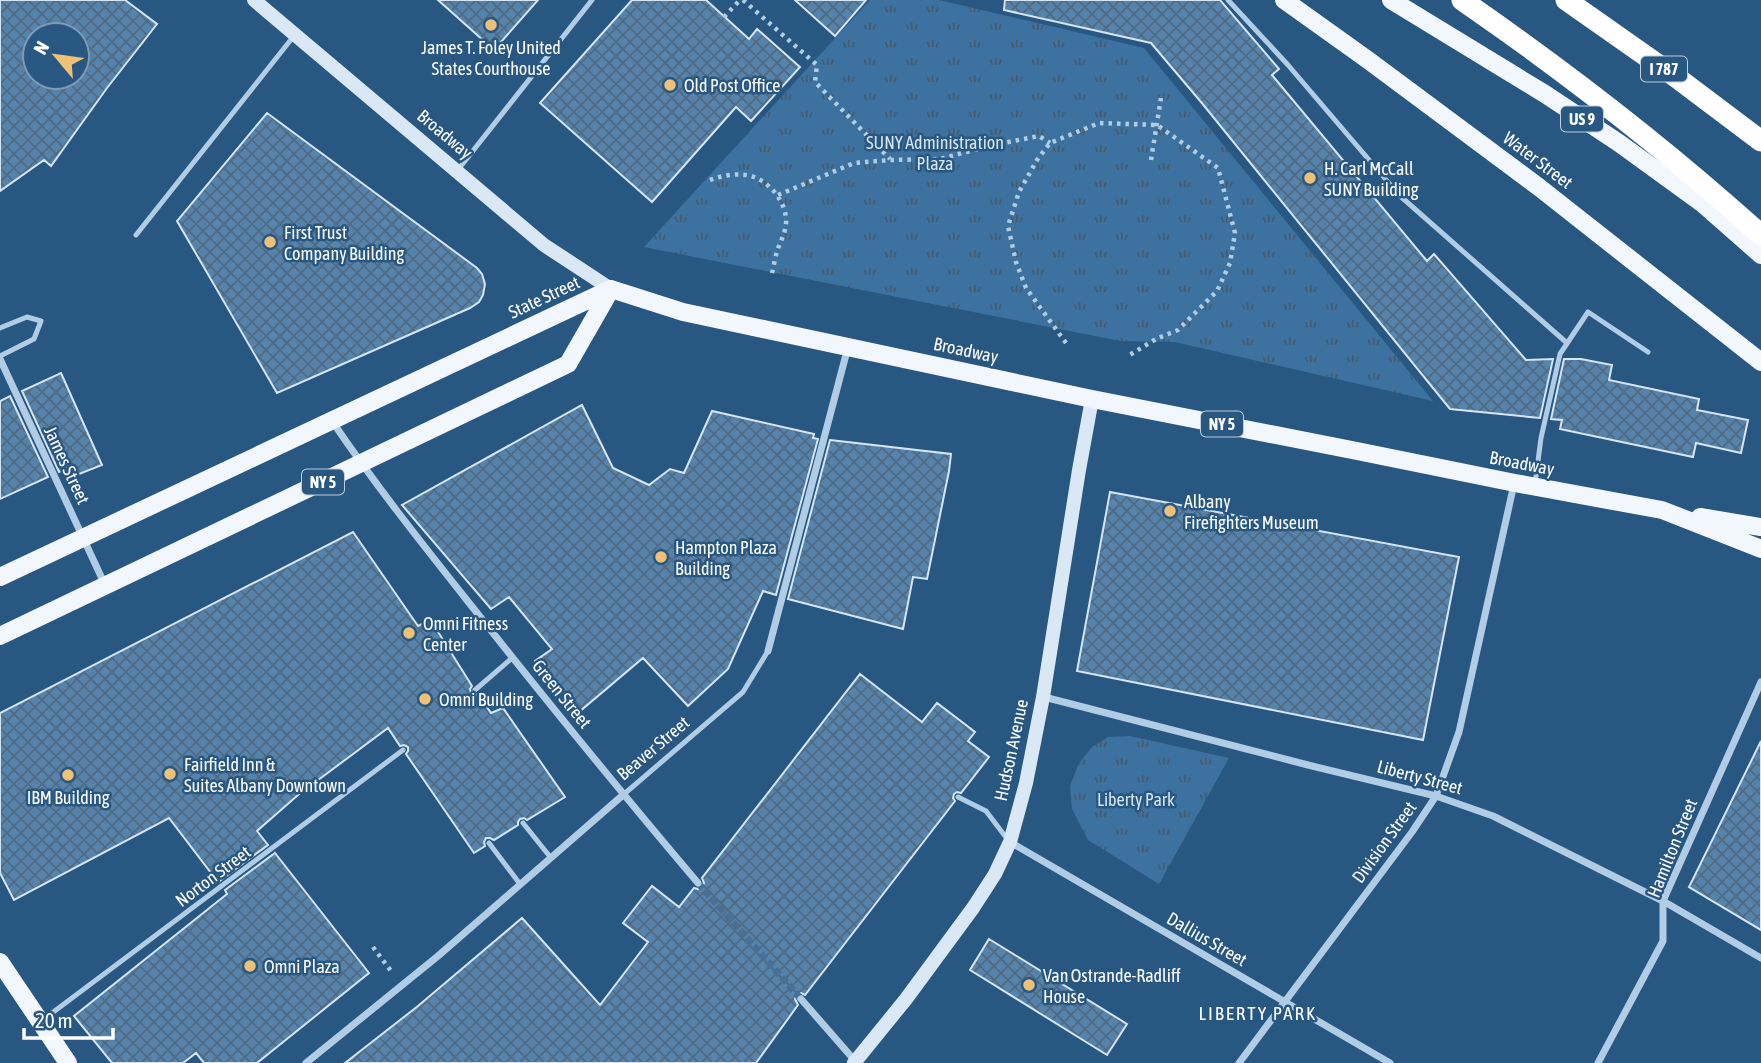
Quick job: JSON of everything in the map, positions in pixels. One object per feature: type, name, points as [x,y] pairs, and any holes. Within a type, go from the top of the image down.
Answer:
[{"type":"highway","points":[[1462,0],[1636,129],[1761,235]]},
{"type":"highway","name":"I 787","points":[[1566,0],[1761,141]]},
{"type":"main road","name":"Water Street","points":[[1284,0],[1498,156],[1761,362]]},
{"type":"main road","name":"US 9","points":[[1391,0],[1545,94],[1619,144],[1703,204],[1761,255]]},
{"type":"main road","name":"Broadway","points":[[611,289],[683,313],[1092,399],[1515,484],[1662,510],[1761,549]]},
{"type":"main road","name":"State Street","points":[[0,577],[611,289]]},
{"type":"main road","name":"State Street","points":[[0,636],[568,364],[611,289]]},
{"type":"main road","name":"NY 5","points":[[1662,510],[1761,527]]},
{"type":"main road","points":[[0,962],[68,1063]]},
{"type":"street","name":"Broadway","points":[[254,0],[544,245],[611,289]]},
{"type":"street","name":"Beaver Street","points":[[768,652],[848,347]]},
{"type":"street","name":"James Street","points":[[0,357],[105,585]]},
{"type":"street","name":"Hudson Avenue","points":[[856,1062],[973,908],[995,874],[1010,842],[1026,783],[1043,697],[1092,399]]},
{"type":"street","name":"Green Street","points":[[331,421],[361,464],[512,658],[698,883]]},
{"type":"street","name":"Division Street","points":[[1239,1063],[1436,796],[1458,732],[1515,484]]},
{"type":"street","name":"Hamilton Street","points":[[1598,1063],[1663,941],[1663,901],[1761,682]]},
{"type":"street","name":"Liberty Street","points":[[1043,697],[1436,796],[1493,816],[1663,901],[1761,958]]},
{"type":"street","name":"Beaver Street","points":[[306,1063],[402,985],[623,795]]},
{"type":"street","name":"Dallius Street","points":[[1010,842],[1390,1063]]},
{"type":"street","points":[[802,999],[856,1062]]},
{"type":"lane","points":[[457,171],[592,0]]},
{"type":"lane","points":[[1228,0],[1288,65],[1399,195],[1567,343]]},
{"type":"lane","points":[[136,235],[295,34]]},
{"type":"lane","points":[[1535,487],[1541,438],[1560,354],[1588,312],[1648,352]]},
{"type":"lane","points":[[0,328],[27,317],[41,321],[34,339],[0,357]]},
{"type":"lane","name":"Beaver Street","points":[[623,795],[743,692],[768,652]]},
{"type":"lane","points":[[475,690],[512,658]]},
{"type":"lane","name":"Norton Street","points":[[39,1023],[403,750]]},
{"type":"lane","points":[[958,797],[986,811],[1010,842]]},
{"type":"lane","points":[[523,823],[551,858]]},
{"type":"lane","points":[[489,843],[520,884]]},
{"type":"path","points":[[724,17],[741,0],[817,65],[814,82],[890,160]]},
{"type":"path","points":[[1152,160],[1161,98]]},
{"type":"path","points":[[1066,343],[1026,288],[1016,262],[1009,226],[1019,192],[1050,143],[1099,122],[1157,125],[1217,168],[1235,233],[1230,263],[1211,298],[1178,330],[1156,339],[1128,356]]},
{"type":"path","points":[[778,195],[854,163],[940,159],[1039,136],[1050,143]]},
{"type":"path","points":[[710,180],[742,174],[755,177],[778,195],[786,220],[771,278]]},
{"type":"path","points":[[373,947],[402,985]]},
{"type":"green space","name":"SUNY Administration Plaza","points":[[870,0],[939,0],[1144,48],[1433,401],[1175,342],[1120,341],[644,247]]},
{"type":"green space","name":"Liberty Park","points":[[1130,736],[1229,758],[1159,884],[1088,840],[1072,809],[1070,786],[1079,763],[1092,747],[1108,737]]},
{"type":"building","points":[[0,0],[125,0],[157,24],[51,166],[44,160],[0,191]]},
{"type":"building","name":"James T. Foley United States Courthouse","points":[[438,0],[538,0],[494,50]]},
{"type":"building","name":"Old Post Office","points":[[632,0],[706,0],[749,39],[757,29],[800,67],[751,121],[736,107],[652,202],[540,103]]},
{"type":"building","points":[[795,0],[866,0],[835,36]]},
{"type":"building","name":"H. Carl McCall SUNY Building","points":[[1005,0],[1220,0],[1279,69],[1272,75],[1427,261],[1434,254],[1526,360],[1553,359],[1540,418],[1450,409],[1151,43],[1004,10]]},
{"type":"building","name":"First Trust Company Building","points":[[267,113],[477,268],[485,284],[479,302],[277,393],[177,221]]},
{"type":"building","points":[[1564,359],[1581,359],[1612,365],[1609,380],[1699,399],[1697,410],[1748,420],[1741,453],[1696,443],[1693,457],[1560,429],[1562,420],[1551,419]]},
{"type":"building","points":[[61,373],[102,465],[69,478],[66,469],[59,472],[22,391]]},
{"type":"building","points":[[10,396],[48,477],[0,499],[0,401]]},
{"type":"building","points":[[582,405],[613,468],[649,485],[670,469],[684,473],[712,411],[814,434],[813,438],[818,439],[776,595],[763,591],[728,669],[688,706],[643,658],[579,712],[535,661],[552,649],[509,597],[491,609],[402,505]]},
{"type":"building","points":[[830,440],[951,454],[927,579],[913,577],[903,629],[788,599]]},
{"type":"building","points":[[1110,492],[1459,557],[1423,740],[1077,671]]},
{"type":"building","points":[[353,532],[418,626],[430,619],[472,686],[471,693],[478,694],[491,713],[503,708],[565,797],[527,820],[520,819],[518,825],[494,840],[486,838],[485,846],[474,853],[406,754],[408,747],[400,746],[388,728],[298,795],[257,831],[268,845],[218,882],[169,818],[14,900],[0,873],[0,713]]},
{"type":"building","points":[[860,674],[922,722],[937,703],[975,732],[968,741],[989,757],[961,793],[954,794],[955,801],[805,995],[797,995],[795,999],[798,1005],[756,1063],[345,1063],[418,1006],[522,918],[600,1005],[648,942],[623,923],[652,886],[679,907],[694,888],[702,887],[702,878]]},
{"type":"building","points":[[1761,741],[1761,930],[1689,887]]},
{"type":"building","name":"Omni Plaza","points":[[275,853],[369,973],[257,1063],[204,1063],[196,1053],[183,1063],[112,1063],[74,1016],[227,894],[225,890]]},
{"type":"building","name":"Van Ostrande-Radliff House","points":[[989,939],[1127,1024],[1107,1055],[970,970]]},
{"type":"tunnel","points":[[698,883],[801,999]]},
{"type":"place","name":"James T. Foley United States Courthouse","points":[[491,25]]},
{"type":"place","name":"Old Post Office","points":[[670,85]]},
{"type":"place","name":"H. Carl McCall SUNY Building","points":[[1310,178]]},
{"type":"place","name":"First Trust Company Building","points":[[270,242]]},
{"type":"place","name":"Albany Firefighters Museum","points":[[1170,511]]},
{"type":"place","name":"Hampton Plaza Building","points":[[661,557]]},
{"type":"place","name":"Omni Fitness Center","points":[[409,633]]},
{"type":"place","name":"Omni Building","points":[[425,699]]},
{"type":"place","name":"Fairfield Inn & Suites Albany Downtown","points":[[170,774]]},
{"type":"place","name":"IBM Building","points":[[68,775]]},
{"type":"place","name":"Omni Plaza","points":[[250,966]]},
{"type":"place","name":"Van Ostrande-Radliff House","points":[[1029,985]]},
{"type":"district","name":"LIBERTY PARK","points":[[1258,1013]]}]
